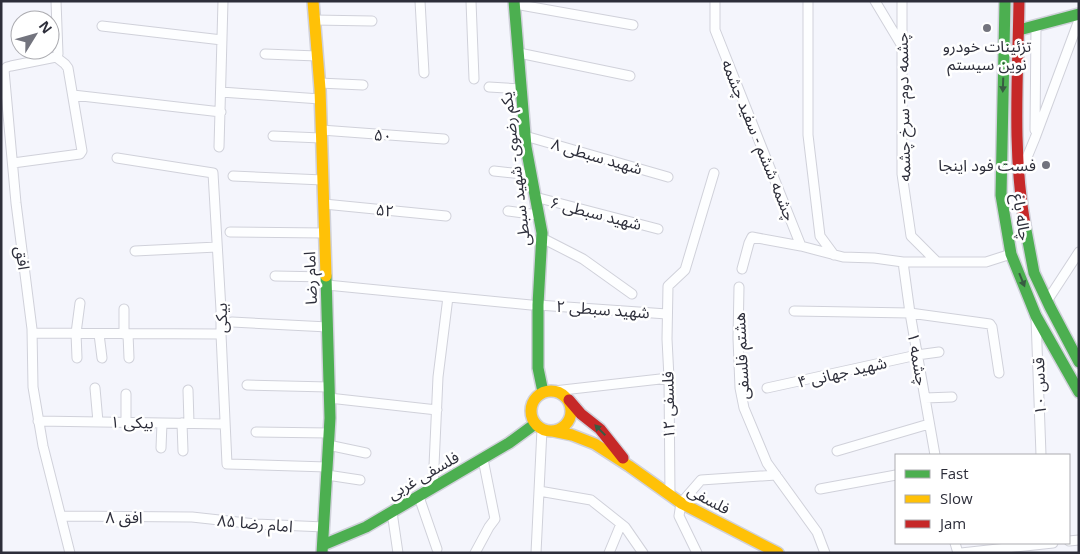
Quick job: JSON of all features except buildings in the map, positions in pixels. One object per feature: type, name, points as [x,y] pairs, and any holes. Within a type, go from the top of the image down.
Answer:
[{"type":"main road","name":"امام رضا","points":[[313,1],[320,99],[328,327],[329,433],[322,549]]},
{"type":"main road","name":"چاله باغ","points":[[1005,1],[1001,195],[1012,254],[1036,316],[1079,392]]},
{"type":"main road","name":"چاله باغ","points":[[1020,1],[1017,124],[1024,217],[1034,273],[1079,362]]},
{"type":"main road","name":"یکم رضوی- شهید سبطی","points":[[515,2],[525,136],[542,233],[535,305],[538,368],[548,391]]},
{"type":"main road","points":[[1019,30],[1079,14]]},
{"type":"main road","points":[[548,391],[566,398],[581,414],[600,429],[629,466],[595,444],[572,435],[543,428],[531,416],[530,408],[535,398],[548,391]]},
{"type":"main road","points":[[543,428],[564,427],[570,420],[571,411],[566,398]]},
{"type":"main road","name":"فلسفی غربی","points":[[322,549],[366,527],[509,443],[543,428]]},
{"type":"main road","name":"فلسفی","points":[[629,466],[681,503],[778,553]]},
{"type":"street","points":[[220,147],[223,1]]},
{"type":"street","points":[[420,1],[424,73]]},
{"type":"street","points":[[471,1],[474,79]]},
{"type":"street","name":"چشمه ششم - سفید چشمه","points":[[715,1],[715,30],[801,246]]},
{"type":"street","points":[[808,1],[808,135],[820,236],[834,255]]},
{"type":"street","points":[[875,1],[902,46]]},
{"type":"street","name":"چشمه دوم- سرخ چشمه","points":[[902,1],[902,174],[911,236],[937,262]]},
{"type":"street","points":[[515,2],[633,25]]},
{"type":"street","points":[[314,20],[372,21]]},
{"type":"street","points":[[1020,174],[1079,20]]},
{"type":"street","points":[[102,26],[222,40]]},
{"type":"street","points":[[1035,138],[1036,26]]},
{"type":"street","points":[[519,53],[630,76]]},
{"type":"street","points":[[266,54],[317,56]]},
{"type":"street","name":"افق","points":[[41,60],[11,66],[4,70],[16,203],[32,333],[32,387],[43,446],[70,553]]},
{"type":"street","points":[[13,163],[81,153],[68,68],[60,60]]},
{"type":"street","points":[[319,83],[363,85]]},
{"type":"street","points":[[489,88],[521,90]]},
{"type":"street","points":[[221,92],[320,99]]},
{"type":"street","points":[[73,95],[221,112]]},
{"type":"street","name":"۵۰","points":[[273,136],[321,134],[444,139]]},
{"type":"street","name":"۸ شهید سبطی","points":[[525,136],[668,176]]},
{"type":"street","name":"بیکی","points":[[117,158],[213,173],[222,310],[221,334],[227,464],[327,471]]},
{"type":"street","points":[[494,172],[531,175]]},
{"type":"street","name":"۱۲ فلسفی","points":[[670,496],[668,286],[685,270],[714,173]]},
{"type":"street","points":[[233,176],[323,180]]},
{"type":"street","name":"۶ شهید سبطی","points":[[535,197],[658,229]]},
{"type":"street","name":"۵۲","points":[[324,204],[446,216]]},
{"type":"street","points":[[508,211],[538,214]]},
{"type":"street","points":[[230,232],[325,233]]},
{"type":"street","points":[[742,269],[752,237],[801,246],[843,257],[874,258],[903,262],[986,262],[1012,254]]},
{"type":"street","points":[[542,238],[583,259],[632,294]]},
{"type":"street","points":[[135,251],[217,247]]},
{"type":"street","points":[[1047,301],[1079,252]]},
{"type":"street","name":"چشمه ۱","points":[[903,262],[924,398],[935,454]]},
{"type":"street","name":"۲ شهید سبطی","points":[[275,276],[535,305],[667,314]]},
{"type":"street","name":"هشتم فلسفی","points":[[739,287],[738,348],[740,388],[744,408],[767,462],[817,532],[825,553]]},
{"type":"street","points":[[433,488],[438,376],[448,296]]},
{"type":"street","points":[[76,358],[76,333],[80,303]]},
{"type":"street","points":[[124,309],[129,358]]},
{"type":"street","points":[[794,311],[910,313],[990,324],[999,373]]},
{"type":"street","name":"قدس ۱۰","points":[[1036,316],[1041,454]]},
{"type":"street","points":[[232,322],[328,327]]},
{"type":"street","points":[[32,333],[221,334]]},
{"type":"street","points":[[99,334],[102,358]]},
{"type":"street","name":"۴ شهید جهانی","points":[[767,388],[917,355],[939,352]]},
{"type":"street","points":[[548,391],[669,378]]},
{"type":"street","points":[[246,385],[329,393],[437,410]]},
{"type":"street","points":[[94,388],[98,422]]},
{"type":"street","points":[[183,451],[188,390]]},
{"type":"street","points":[[126,394],[126,422]]},
{"type":"street","points":[[924,398],[952,397]]},
{"type":"street","name":"۱ بیکی","points":[[38,420],[225,424]]},
{"type":"street","points":[[161,448],[162,423]]},
{"type":"street","points":[[837,451],[929,424]]},
{"type":"street","points":[[536,553],[543,428]]},
{"type":"street","points":[[256,432],[329,433]]},
{"type":"street","points":[[328,445],[366,453]]},
{"type":"street","points":[[475,553],[495,519],[483,459]]},
{"type":"street","points":[[327,471],[360,480]]},
{"type":"street","points":[[697,553],[679,516],[681,503],[701,480],[776,475]]},
{"type":"street","points":[[820,489],[895,475]]},
{"type":"street","points":[[539,491],[591,500],[625,527],[643,553]]},
{"type":"street","points":[[418,497],[437,549]]},
{"type":"street","points":[[392,512],[398,553]]},
{"type":"street","name":"افق ۸","points":[[61,516],[186,517]]},
{"type":"street","name":"امام رضا ۸۵","points":[[186,517],[256,524],[324,527]]},
{"type":"street","points":[[609,553],[621,524]]},
{"type":"street","points":[[959,553],[1038,544]]},
{"type":"traffic: fast","points":[[514,1],[526,147],[542,233],[538,305],[538,368],[543,392]]},
{"type":"traffic: fast","points":[[1005,1],[1001,195],[1011,254],[1036,316],[1079,392]]},
{"type":"traffic: fast","points":[[1019,30],[1079,14]]},
{"type":"traffic: fast","points":[[1025,225],[1034,273],[1079,362]]},
{"type":"traffic: fast","points":[[322,553],[330,418],[326,276]]},
{"type":"traffic: fast","points":[[323,545],[366,527],[509,443],[535,424]]},
{"type":"traffic: slow","points":[[313,1],[320,89],[326,276]]},
{"type":"traffic: slow","points":[[555,391],[562,394],[568,400],[571,411],[570,419],[562,428],[555,431],[547,431],[540,428],[532,419],[531,407],[534,400],[543,392],[555,391]]},
{"type":"traffic: slow","points":[[553,431],[572,435],[595,444],[681,503],[778,553]]},
{"type":"traffic: jam","points":[[1019,1],[1017,141],[1018,169],[1025,225]]},
{"type":"traffic: jam","points":[[569,400],[581,414],[600,429],[623,458]]},
{"type":"place","name":"تزئینات خودرو نوین سیستم","points":[[987,28]]},
{"type":"place","name":"فست فود اينجا","points":[[1046,165]]}]
